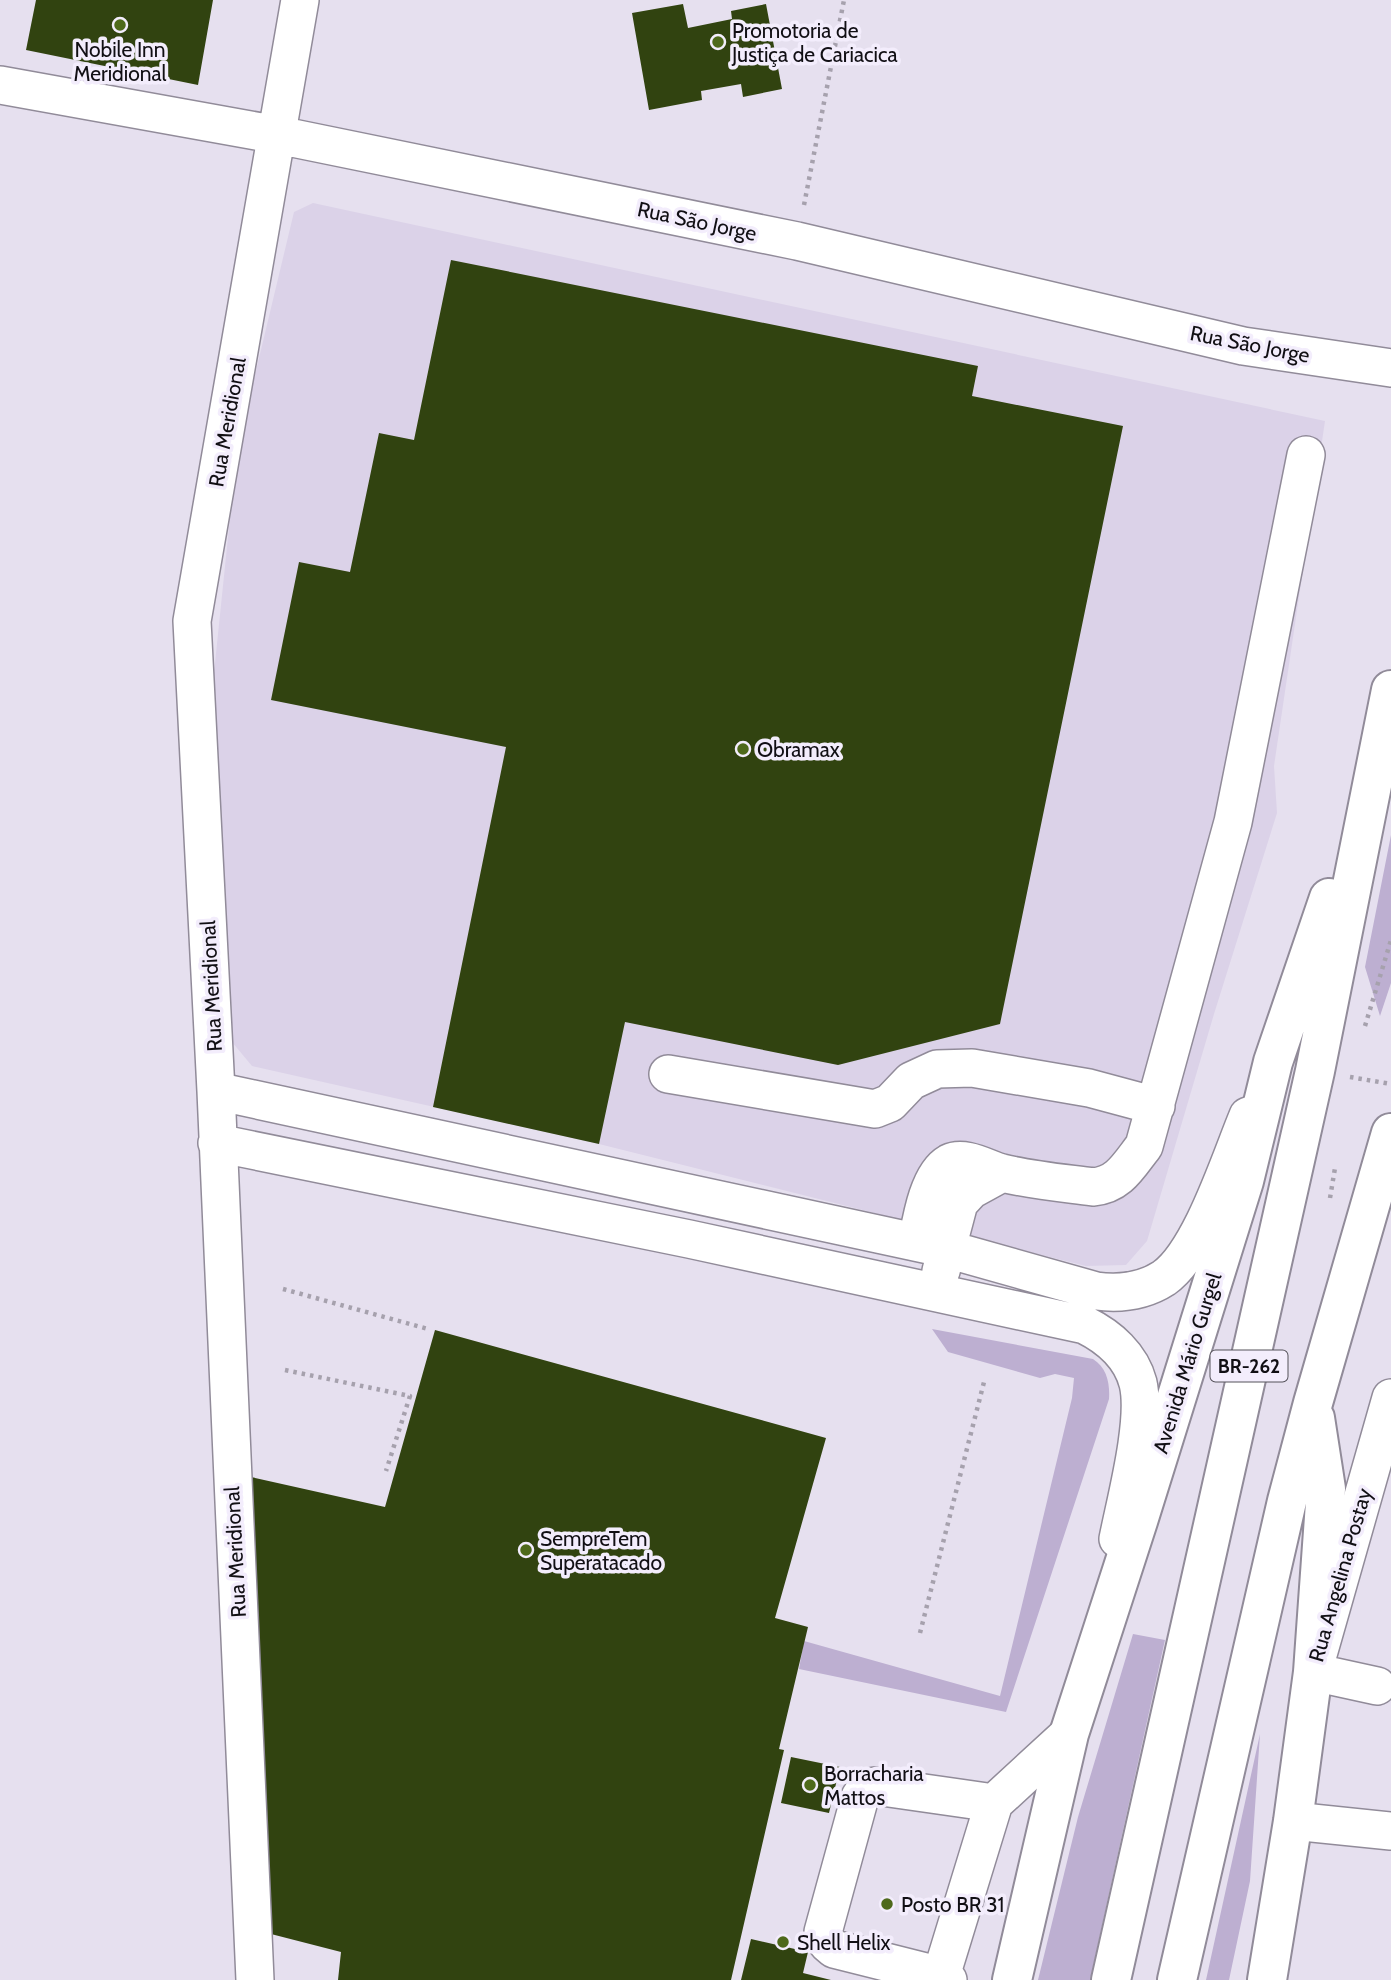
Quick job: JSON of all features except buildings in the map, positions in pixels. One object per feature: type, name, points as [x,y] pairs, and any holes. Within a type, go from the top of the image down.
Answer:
[{"type":"main road","name":"Avenida Mário Gurgel","points":[[1111,1980],[1315,1070],[1391,690]]},
{"type":"main road","name":"Avenida Mário Gurgel","points":[[1012,1980],[1069,1734],[1244,1181],[1267,1084],[1378,750]]},
{"type":"main road","name":"BR-262","points":[[1177,1980],[1287,1501],[1391,1133]]},
{"type":"main road","name":"BR-262","points":[[1267,1980],[1293,1821],[1313,1672],[1326,1489],[1313,1403]]},
{"type":"street","name":"Rua Meridional","points":[[255,1980],[216,1091],[192,621],[300,0]]},
{"type":"street","name":"Rua São Jorge","points":[[0,85],[278,135],[797,241],[1243,346],[1391,368]]},
{"type":"street","points":[[935,1292],[932,1245],[959,1203],[971,1190],[1002,1173],[1093,1187],[1108,1186],[1123,1173],[1144,1146],[1233,822],[1306,455]]},
{"type":"street","points":[[216,1091],[932,1245],[1111,1293],[1133,1291],[1163,1278],[1174,1269],[1199,1235],[1287,1022]]},
{"type":"street","points":[[668,1074],[875,1109],[890,1103],[911,1081],[937,1069],[972,1068],[1089,1088],[1156,1106]]},
{"type":"street","points":[[217,1143],[676,1236],[1085,1325],[1098,1332],[1115,1346],[1134,1373],[1139,1386],[1139,1431],[1098,1644]]},
{"type":"street","name":"Rua Angelina Postay","points":[[1313,1672],[1389,1418]]},
{"type":"street","points":[[1359,1511],[1373,1487],[1391,1472]]},
{"type":"street","points":[[1313,1672],[1377,1686]]},
{"type":"street","points":[[993,1803],[875,1786],[866,1788],[860,1797],[823,1932],[827,1942],[834,1949],[944,1978],[993,1803],[1069,1734]]},
{"type":"street","points":[[1293,1821],[1391,1831]]},
{"type":"path","points":[[797,241],[844,0]]},
{"type":"path","points":[[1365,1027],[1391,940]]},
{"type":"path","points":[[1350,1077],[1354,1064]]},
{"type":"path","points":[[283,1289],[428,1329]]},
{"type":"path","points":[[285,1370],[410,1396],[386,1471]]},
{"type":"path","points":[[920,1633],[984,1382]]},
{"type":"shaded area","name":"Obramax","points":[[313,203],[1325,421],[1274,766],[1277,813],[1147,1241],[1126,1265],[1086,1266],[599,1144],[252,1066],[227,1036],[208,731],[237,450],[294,212]]},
{"type":"shaded area","points":[[1391,835],[1391,983],[1380,1016],[1365,967]]},
{"type":"shaded area","points":[[932,1329],[1093,1359],[1102,1367],[1108,1382],[1109,1399],[1006,1712],[799,1669],[804,1641],[1000,1696],[1072,1398],[1074,1378],[1055,1374],[1040,1378],[948,1352]]},
{"type":"shaded area","points":[[1133,1634],[1165,1640],[1090,1980],[1038,1980],[1078,1817]]},
{"type":"shaded area","points":[[1260,1734],[1250,1881],[1229,1980],[1206,1980]]},
{"type":"place","name":"Nobile Inn Meridional","points":[[120,25]]},
{"type":"place","name":"Promotoria de Justiça de Cariacica","points":[[718,42]]},
{"type":"place","name":"Obramax","points":[[743,749]]},
{"type":"place","name":"SempreTem Superatacado","points":[[526,1550]]},
{"type":"place","name":"Borracharia Mattos","points":[[810,1785]]},
{"type":"place","name":"Posto BR 31","points":[[887,1904]]},
{"type":"place","name":"Shell Helix","points":[[783,1942]]}]
